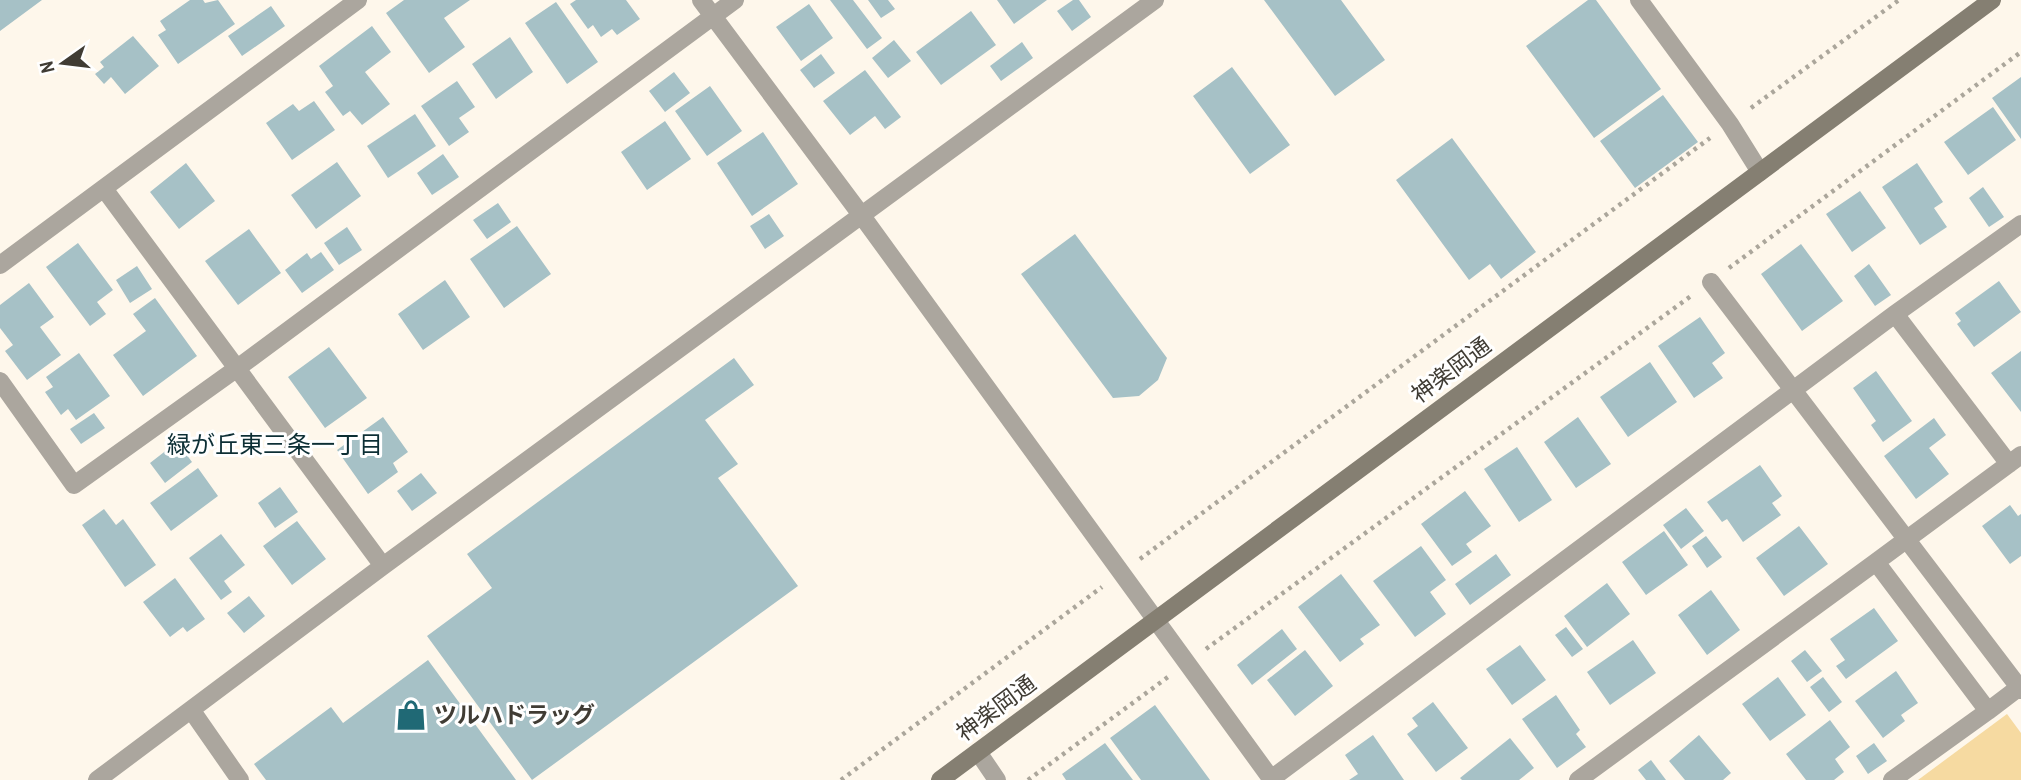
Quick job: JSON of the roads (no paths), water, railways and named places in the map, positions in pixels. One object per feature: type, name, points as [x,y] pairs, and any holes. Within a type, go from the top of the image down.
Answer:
[{"type":"street","points":[[0,265],[358,0]]},
{"type":"street","points":[[701,0],[862,216],[1119,574],[1271,780],[1895,314],[2021,224]]},
{"type":"street","points":[[0,381],[74,485],[236,369],[735,0]]},
{"type":"street","points":[[97,780],[383,566],[1155,0]]},
{"type":"street","points":[[1639,0],[1730,124],[1760,172]]},
{"type":"street","name":"神楽岡通","points":[[940,780],[1992,0]]},
{"type":"street","points":[[104,190],[383,566]]},
{"type":"street","points":[[1711,282],[2021,688],[1892,780]]},
{"type":"street","points":[[1578,780],[2015,460],[1895,314]]},
{"type":"street","points":[[1876,562],[1988,711]]},
{"type":"street","points":[[191,711],[240,780]]},
{"type":"street","points":[[978,752],[997,780]]},
{"type":"place","name":"ツルハドラッグ","points":[[411,715]]},
{"type":"district","name":"緑が丘東三条一丁目","points":[[275,445]]}]
